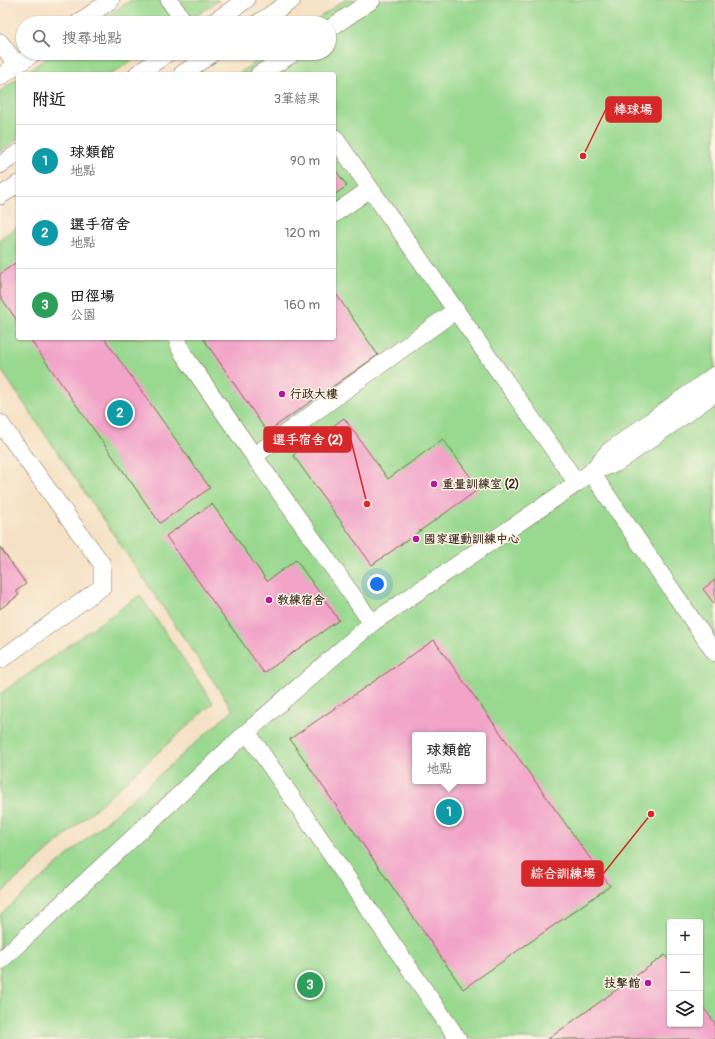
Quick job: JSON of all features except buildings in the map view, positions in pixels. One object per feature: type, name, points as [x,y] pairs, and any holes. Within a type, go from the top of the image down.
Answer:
[{"type":"street","points":[[88,16],[111,0]]},
{"type":"street","points":[[169,0],[180,16]]},
{"type":"street","points":[[222,16],[246,0]]},
{"type":"street","points":[[268,16],[292,0]]},
{"type":"street","points":[[336,24],[372,0]]},
{"type":"street","points":[[0,42],[17,65]]},
{"type":"street","points":[[0,77],[24,60]]},
{"type":"street","points":[[140,72],[158,60]]},
{"type":"street","points":[[185,72],[201,60]]},
{"type":"street","points":[[262,72],[274,64],[289,63]]},
{"type":"street","points":[[336,140],[577,483]]},
{"type":"street","points":[[0,165],[16,154]]},
{"type":"street","points":[[0,196],[16,185]]},
{"type":"street","points":[[336,213],[370,189]]},
{"type":"street","points":[[254,456],[456,310]]},
{"type":"street","points":[[178,340],[180,348],[184,355],[372,623]]},
{"type":"street","points":[[0,961],[247,732],[372,623],[577,483],[591,472],[608,452],[715,376]]},
{"type":"street","points":[[591,472],[617,463],[715,393]]},
{"type":"street","points":[[0,423],[102,564],[102,587],[0,660]]},
{"type":"street","points":[[591,472],[715,653]]},
{"type":"street","points":[[247,732],[458,1039]]},
{"type":"green space","points":[[131,0],[219,0],[196,16],[108,16]]},
{"type":"green space","name":"國家運動訓練中心","points":[[345,0],[715,0],[715,1039],[0,1039],[0,915],[233,710],[0,368],[0,239],[16,227],[16,340],[336,340],[336,72],[241,72],[258,60],[336,60],[336,16],[321,16]]},
{"type":"green space","points":[[44,60],[132,60],[115,72],[27,72]]},
{"type":"green space","points":[[16,79],[16,140],[0,152],[0,91]]},
{"type":"green space","points":[[140,595],[213,703],[0,894],[0,694]]},
{"type":"place","name":"棒球場","points":[[583,156]]},
{"type":"place","name":"行政大樓","points":[[282,394]]},
{"type":"place","name":"選手宿舍","points":[[120,413]]},
{"type":"place","name":"重量訓練室 (2)","points":[[434,484]]},
{"type":"place","name":"選手宿舍 (2)","points":[[367,504]]},
{"type":"place","name":"國家運動訓練中心","points":[[416,539]]},
{"type":"place","name":"教練宿舍","points":[[269,600]]},
{"type":"place","name":"球類館","points":[[449,812]]},
{"type":"place","name":"綜合訓練場","points":[[651,814]]},
{"type":"place","name":"技擊館","points":[[648,983]]},
{"type":"place","name":"田徑場","points":[[310,985]]}]
